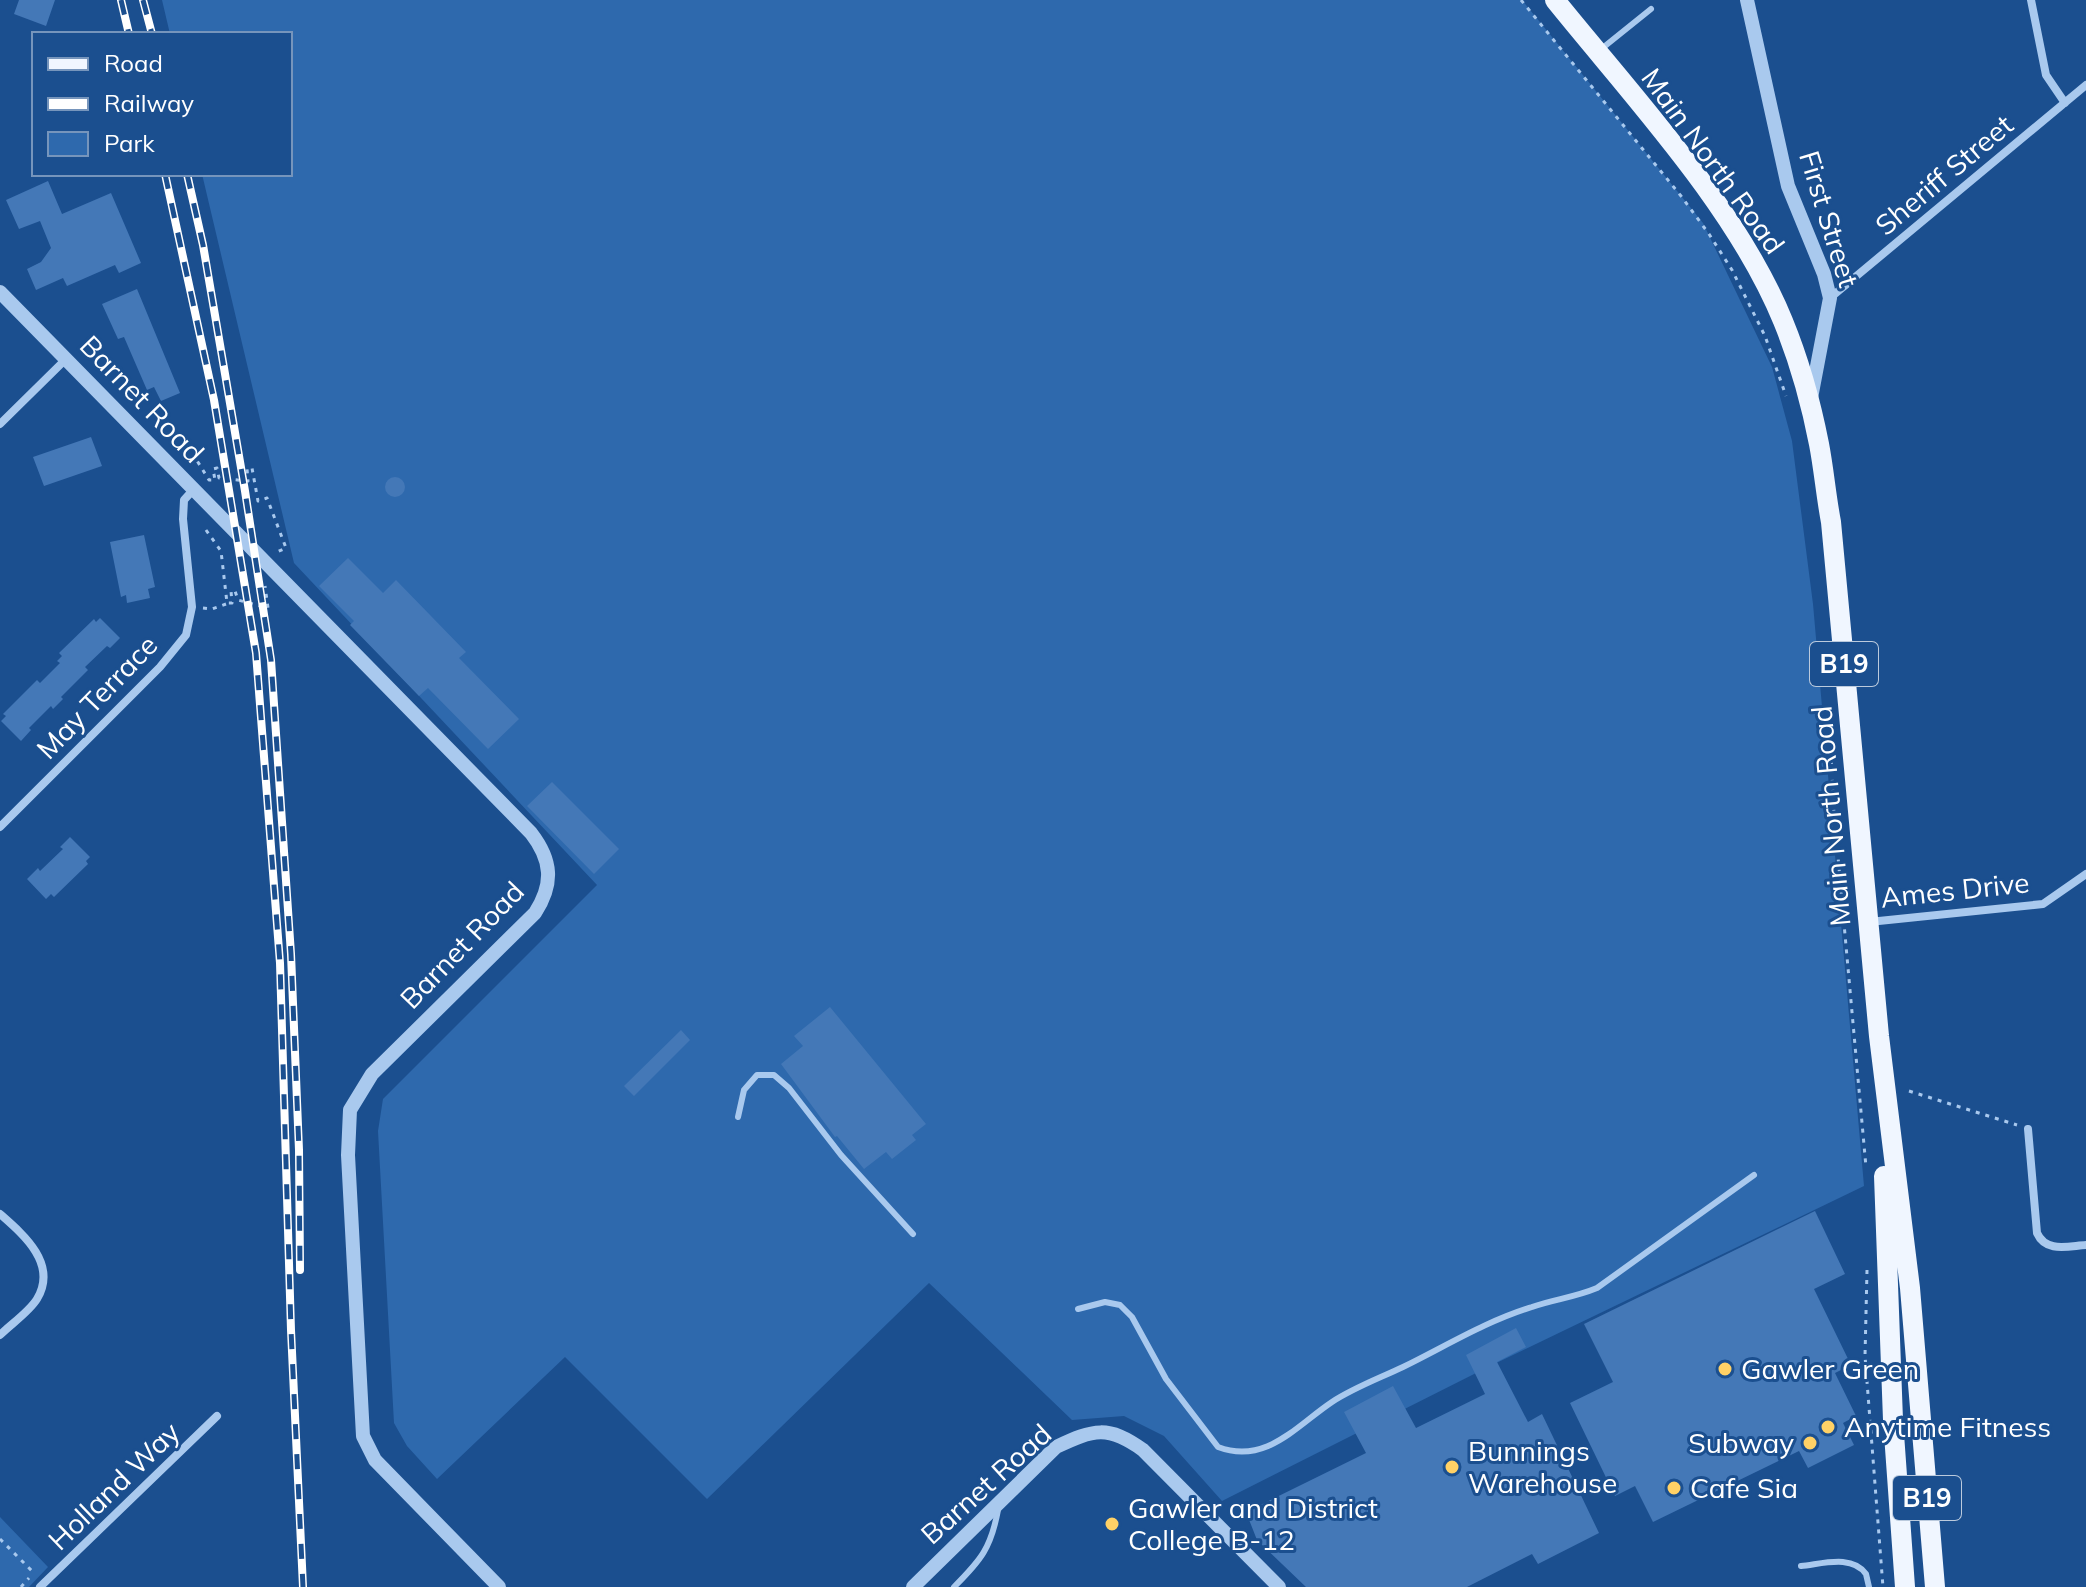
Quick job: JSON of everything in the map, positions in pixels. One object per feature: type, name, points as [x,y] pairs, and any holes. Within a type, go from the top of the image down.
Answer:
[{"type":"main road","name":"Main North Road","points":[[1555,0],[1697,177],[1755,263],[1785,324],[1819,442],[1831,522],[1879,1036],[1910,1288],[1935,1587]]},
{"type":"main road","name":"Main North Road","points":[[1879,1036],[1893,1420],[1905,1587]]},
{"type":"street","name":"First Street","points":[[1747,0],[1788,186],[1824,274],[1830,298],[1810,407]]},
{"type":"street","points":[[2031,0],[2046,75],[2065,103]]},
{"type":"street","name":"Sheriff Street","points":[[1830,298],[2086,85]]},
{"type":"street","name":"Barnet Road","points":[[0,292],[531,833],[547,861],[548,888],[535,913],[372,1074],[350,1110],[348,1155],[363,1436],[375,1460],[499,1587]]},
{"type":"street","points":[[0,424],[66,359]]},
{"type":"street","name":"May Terrace","points":[[0,827],[160,667],[186,635],[192,607],[184,500],[194,489]]},
{"type":"street","name":"Ames Drive","points":[[1869,922],[2043,904],[2086,874]]},
{"type":"street","points":[[2028,1129],[2037,1233],[2040,1239],[2056,1247],[2086,1245]]},
{"type":"street","points":[[0,1214],[25,1236],[39,1254],[44,1278],[37,1300],[0,1335]]},
{"type":"street","name":"Holland Way","points":[[40,1587],[217,1416]]},
{"type":"street","name":"Barnet Road","points":[[913,1587],[1056,1447],[1079,1436],[1109,1431],[1143,1450],[1279,1587]]},
{"type":"lane","points":[[1597,52],[1651,9]]},
{"type":"lane","points":[[738,1117],[744,1090],[757,1075],[774,1075],[789,1088],[841,1155],[913,1234]]},
{"type":"lane","points":[[1078,1309],[1105,1302],[1120,1305],[1132,1317],[1166,1379],[1218,1447],[1247,1452],[1262,1450],[1291,1435],[1333,1401],[1488,1323],[1533,1306],[1574,1298],[1597,1288],[1754,1175]]},
{"type":"lane","points":[[954,1587],[981,1560],[994,1531],[999,1502]]},
{"type":"lane","points":[[1801,1566],[1854,1564],[1866,1574],[1869,1587]]},
{"type":"path","points":[[1521,0],[1672,184],[1709,234],[1732,270],[1765,336],[1787,399]]},
{"type":"path","points":[[180,475],[196,459],[209,480],[215,480],[213,469],[217,468],[219,478],[248,481],[247,469],[252,468],[258,501],[267,498],[286,548],[262,559],[268,608],[238,600],[235,591],[231,591],[232,603],[212,609],[203,608]]},
{"type":"path","points":[[206,530],[221,551],[227,603]]},
{"type":"path","points":[[1830,733],[1834,813],[1867,1177]]},
{"type":"path","points":[[1909,1091],[2028,1129]]},
{"type":"path","points":[[1867,1267],[1865,1356],[1883,1587]]},
{"type":"path","points":[[0,1539],[34,1573],[21,1587]]},
{"type":"green space","points":[[162,0],[1522,0],[1703,223],[1772,367],[1792,441],[1813,604],[1864,1186],[1488,1367],[1222,1501],[1164,1436],[1124,1416],[1072,1420],[929,1283],[707,1499],[565,1357],[437,1479],[407,1446],[394,1423],[378,1131],[383,1099],[597,885],[294,563],[202,176],[292,176],[292,32],[170,32]]},
{"type":"green space","points":[[0,1517],[48,1567],[29,1587],[0,1587]]},
{"type":"building","points":[[19,0],[55,0],[46,26],[14,14]]},
{"type":"building","points":[[48,181],[62,214],[111,193],[141,263],[119,273],[115,265],[67,286],[63,278],[36,290],[27,269],[41,262],[51,248],[40,221],[19,229],[6,200]]},
{"type":"building","points":[[137,289],[180,393],[161,401],[154,387],[147,390],[124,337],[118,339],[102,304]]},
{"type":"building","points":[[91,437],[102,466],[44,486],[33,457]]},
{"type":"building","points":[[391,477],[399,477],[405,487],[399,497],[391,497],[385,491],[385,483]]},
{"type":"building","points":[[144,535],[155,587],[148,589],[150,598],[127,603],[126,595],[121,597],[110,542]]},
{"type":"building","points":[[348,558],[383,593],[396,580],[466,652],[459,658],[519,719],[488,749],[428,688],[419,696],[350,625],[354,621],[319,586]]},
{"type":"building","points":[[100,618],[120,638],[85,667],[88,670],[61,697],[63,699],[53,709],[51,706],[29,728],[31,730],[21,741],[1,721],[6,716],[3,714],[37,680],[40,683],[60,663],[57,661],[62,656],[59,653],[94,619],[96,622]]},
{"type":"building","points":[[552,782],[619,849],[594,874],[527,806]]},
{"type":"building","points":[[70,837],[90,857],[86,861],[88,864],[54,897],[51,894],[46,899],[27,879],[63,849],[60,847]]},
{"type":"building","points":[[830,1007],[926,1124],[912,1135],[916,1140],[892,1159],[886,1152],[864,1169],[835,1137],[781,1064],[803,1046],[794,1036]]},
{"type":"building","points":[[681,1030],[690,1040],[634,1096],[624,1086]]},
{"type":"building","name":"Gawler Green","points":[[1815,1211],[1845,1274],[1814,1289],[1851,1365],[1835,1373],[1856,1416],[1843,1423],[1854,1445],[1808,1468],[1799,1451],[1653,1522],[1635,1486],[1615,1496],[1570,1403],[1613,1382],[1584,1324]]},
{"type":"building","name":"Bunnings Warehouse","points":[[1516,1328],[1526,1347],[1497,1362],[1528,1422],[1542,1414],[1599,1533],[1538,1564],[1532,1554],[1467,1587],[1306,1587],[1257,1540],[1246,1512],[1366,1453],[1344,1412],[1393,1386],[1416,1428],[1485,1394],[1466,1355]]},
{"type":"railway","points":[[121,0],[129,32]]},
{"type":"railway","points":[[143,0],[151,32]]},
{"type":"railway","points":[[165,176],[214,400],[256,653],[280,963],[291,1330],[303,1587]]},
{"type":"railway","points":[[187,176],[203,245],[271,660],[291,954],[299,1150],[300,1270]]},
{"type":"place","name":"Gawler Green","points":[[1725,1369]]},
{"type":"place","name":"Anytime Fitness","points":[[1828,1427]]},
{"type":"place","name":"Subway","points":[[1810,1443]]},
{"type":"place","name":"Bunnings Warehouse","points":[[1452,1467]]},
{"type":"place","name":"Cafe Sia","points":[[1674,1488]]},
{"type":"place","name":"Gawler and District College B-12","points":[[1112,1524]]}]
